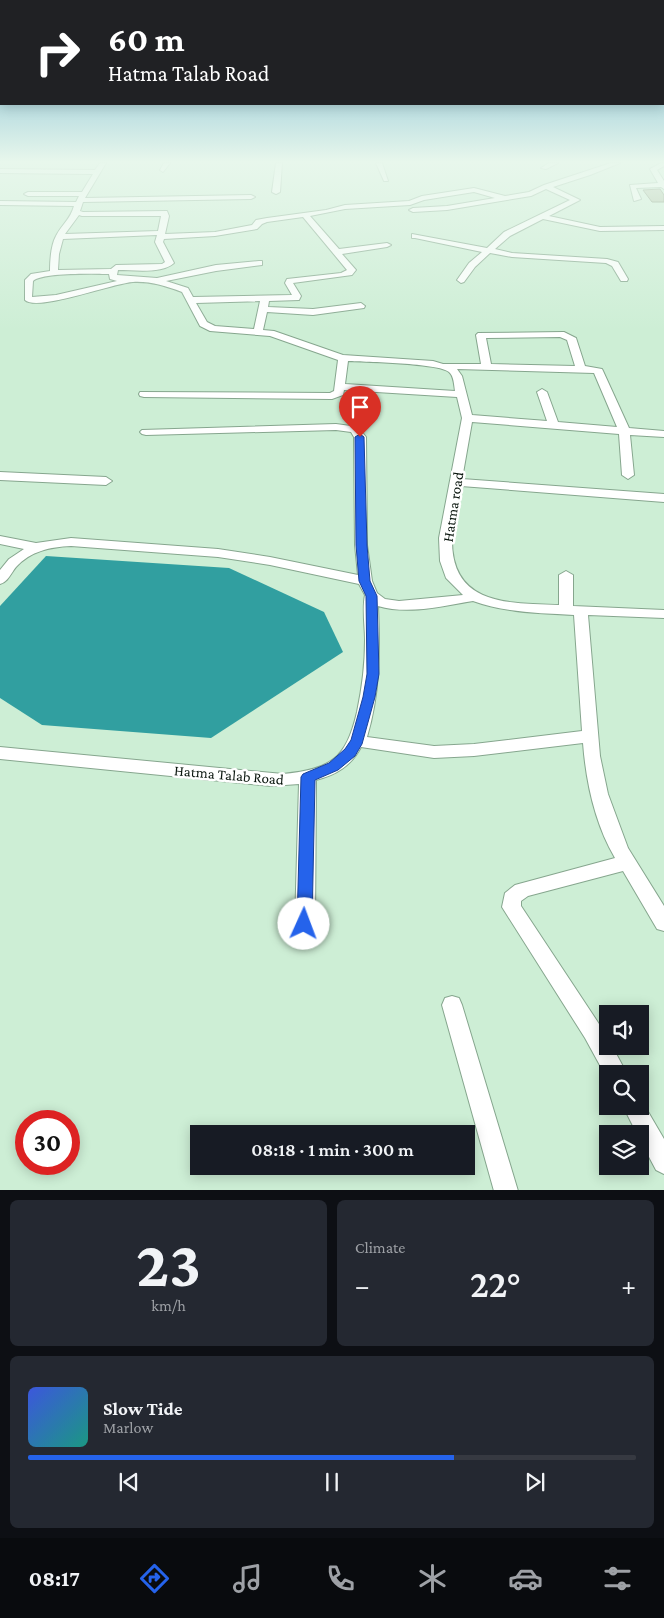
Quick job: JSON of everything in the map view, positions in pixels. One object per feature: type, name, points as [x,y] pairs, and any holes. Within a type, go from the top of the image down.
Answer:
[{"type":"street","points":[[54,273],[55,246],[71,219]]},
{"type":"street","points":[[132,279],[51,300],[31,301],[28,298],[29,280],[34,276],[164,266],[170,263],[160,246],[160,235],[164,219]]},
{"type":"street","points":[[60,237],[215,234],[254,227],[262,221],[280,219]]},
{"type":"street","points":[[191,300],[296,298],[297,296],[289,283],[295,279],[349,273],[352,270],[308,219]]},
{"type":"street","points":[[461,280],[472,265],[512,230],[539,219]]},
{"type":"street","points":[[550,219],[600,229],[664,228]]},
{"type":"street","points":[[415,236],[447,246],[512,255],[607,261],[615,264],[624,279]]},
{"type":"street","points":[[336,252],[388,245]]},
{"type":"street","points":[[113,270],[112,277],[155,280],[216,268],[259,263]]},
{"type":"street","points":[[155,280],[185,290],[203,324],[207,327],[281,336],[324,353],[343,358],[448,368],[486,366],[580,369],[598,372],[624,430],[628,475]]},
{"type":"street","points":[[258,332],[265,298]]},
{"type":"street","points":[[263,309],[313,312],[361,306]]},
{"type":"street","points":[[486,366],[481,335],[561,334],[570,338],[580,369]]},
{"type":"street","points":[[144,394],[332,396],[339,393],[343,358]]},
{"type":"street","name":"Hatma road","points":[[448,368],[457,376],[468,418],[445,538],[447,561],[453,578],[474,597],[494,604],[520,608],[664,614]]},
{"type":"street","points":[[340,387],[462,394]]},
{"type":"street","points":[[542,392],[554,425]]},
{"type":"street","points":[[468,418],[664,434]]},
{"type":"street","name":"Hatma Talab Road","points":[[0,753],[271,780],[295,780],[321,774],[334,767],[350,752],[357,741],[373,674],[371,596],[365,581],[361,545],[360,437],[358,432],[354,429],[336,426],[146,432]]},
{"type":"street","points":[[0,476],[106,481]]},
{"type":"street","points":[[456,482],[664,498]]},
{"type":"street","points":[[0,540],[35,546],[53,542],[71,542],[218,553],[270,561],[365,581]]},
{"type":"street","points":[[1,575],[18,558],[35,546]]},
{"type":"street","points":[[566,575],[574,610],[599,794],[608,822],[628,862],[661,912]]},
{"type":"street","points":[[371,596],[382,603],[404,606],[474,597]]},
{"type":"street","points":[[357,741],[434,752],[474,750],[590,736]]},
{"type":"street","points":[[304,924],[308,777]]},
{"type":"street","points":[[611,1065],[592,1031],[510,907],[512,898],[522,890],[628,862]]},
{"type":"street","points":[[452,1005],[506,1190]]},
{"type":"street","points":[[639,1115],[664,1162]]},
{"type":"water","points":[[46,556],[229,568],[324,612],[343,652],[211,738],[42,725],[0,698],[0,606]]},
{"type":"route","points":[[304,924],[308,777],[321,774],[334,767],[350,752],[357,741],[373,674],[371,596],[365,581],[361,545],[360,437]]}]
